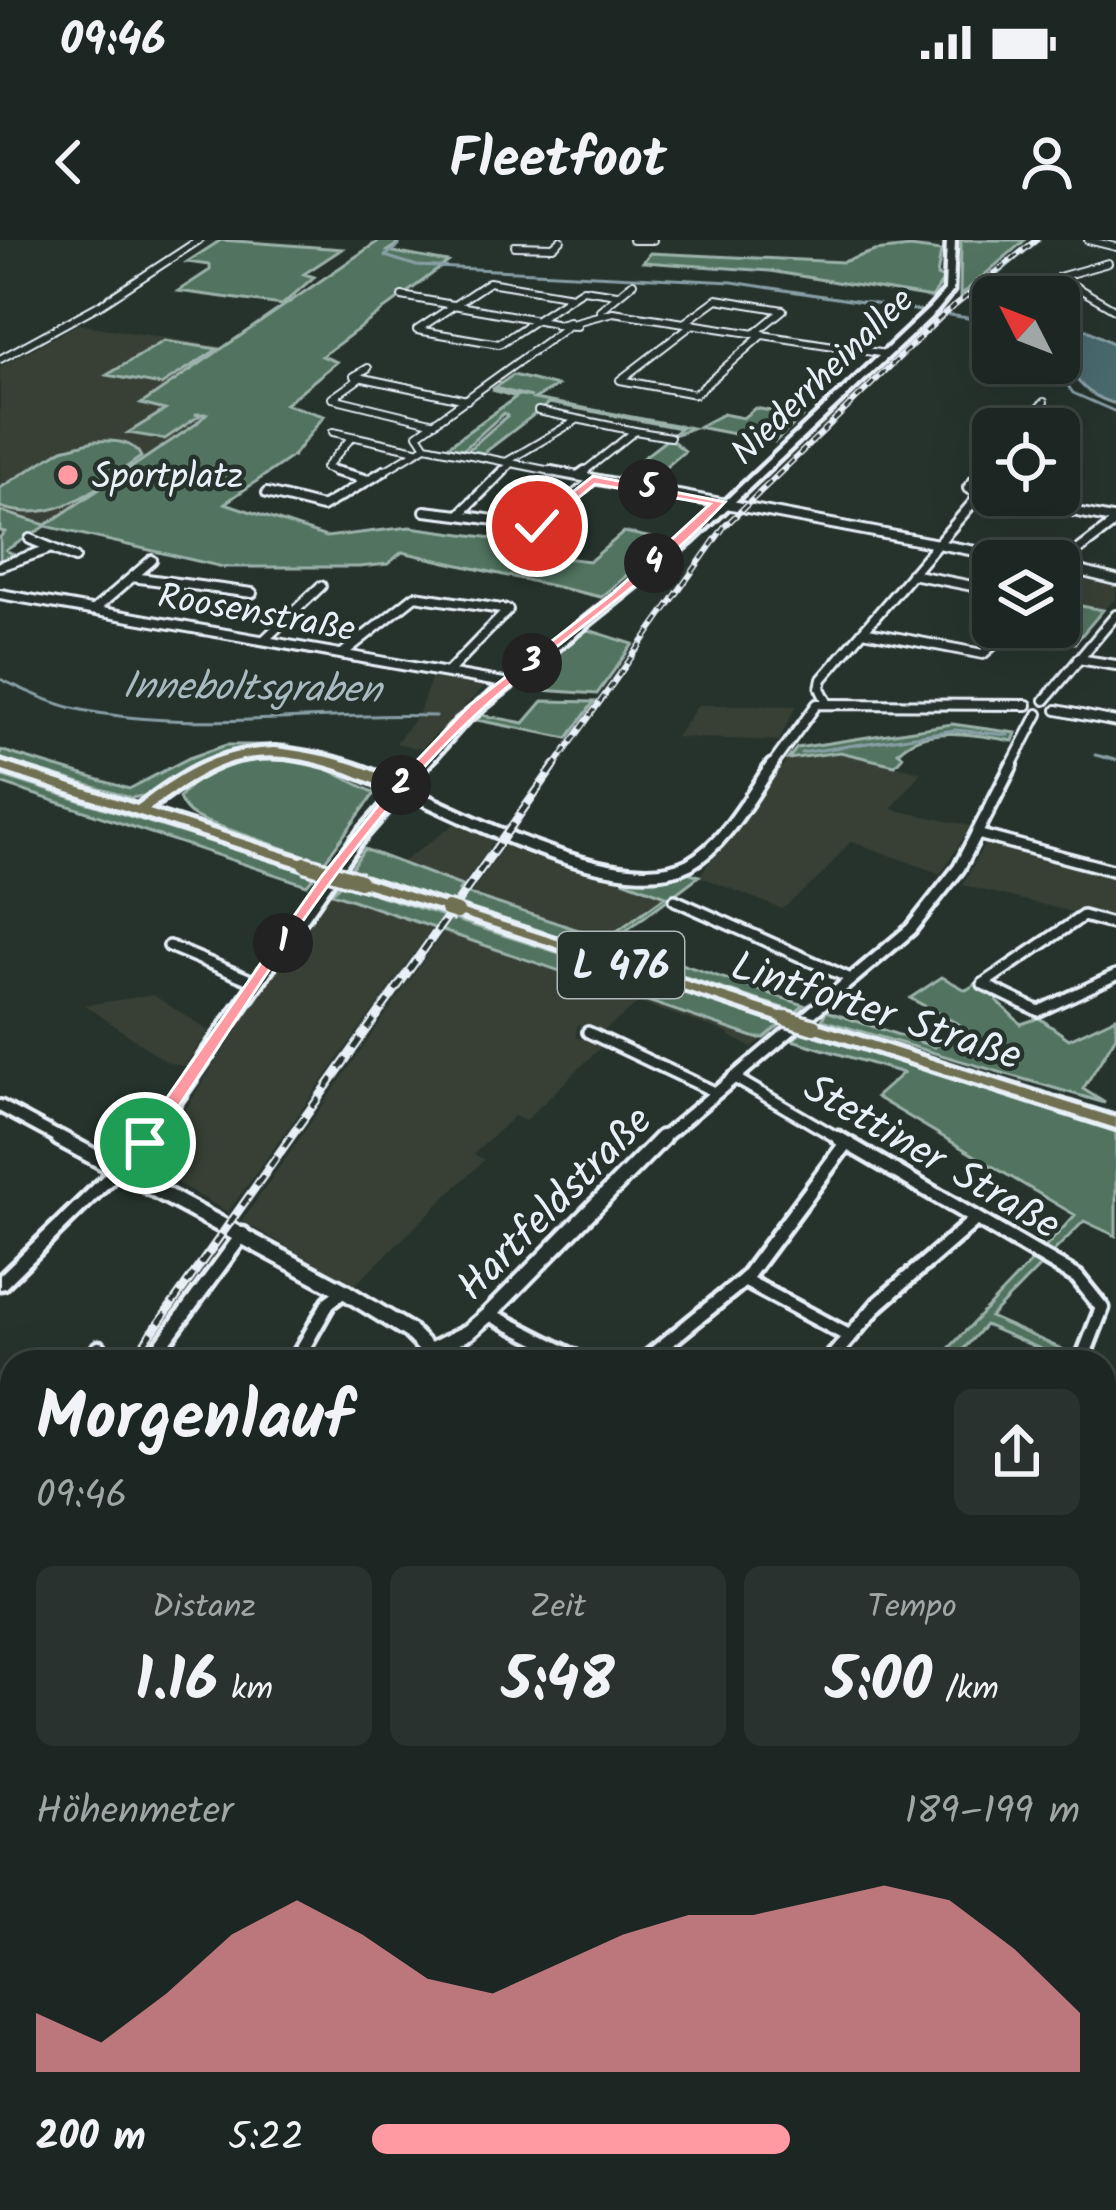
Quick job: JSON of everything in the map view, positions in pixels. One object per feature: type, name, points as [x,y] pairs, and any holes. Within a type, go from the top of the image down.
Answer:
[{"type":"main road","name":"Niederrheinallee","points":[[0,1284],[119,1172],[175,1101],[255,982],[423,761],[504,683],[724,504],[882,354],[951,284],[951,240]]},
{"type":"main road","points":[[139,811],[221,758],[264,751],[291,753],[366,775],[397,791]]},
{"type":"main road","points":[[366,775],[390,775],[423,761]]},
{"type":"main road","name":"Lintforter Straße","points":[[0,766],[1116,1123]]},
{"type":"main road","points":[[346,770],[397,791]]},
{"type":"main road","points":[[172,787],[172,806],[186,825]]},
{"type":"street","points":[[0,359],[103,303],[200,240]]},
{"type":"street","points":[[515,245],[548,248],[561,240]]},
{"type":"street","points":[[632,240],[653,241]]},
{"type":"street","points":[[1088,240],[1116,248]]},
{"type":"street","points":[[1116,248],[1097,256],[1116,267]]},
{"type":"street","points":[[1108,263],[1059,277],[1115,309]]},
{"type":"street","points":[[572,296],[489,282],[417,331],[499,344],[583,289],[616,294]]},
{"type":"street","points":[[602,312],[597,308],[633,283]]},
{"type":"street","points":[[401,296],[555,323],[602,312],[882,354]]},
{"type":"street","points":[[717,299],[783,310],[695,394],[620,380],[688,324],[717,299]]},
{"type":"street","points":[[426,446],[418,434],[565,328],[575,327],[575,322]]},
{"type":"street","points":[[555,323],[565,328]]},
{"type":"street","points":[[368,368],[355,376],[467,400]]},
{"type":"street","points":[[359,379],[332,398],[435,423]]},
{"type":"street","points":[[1038,408],[1044,402]]},
{"type":"street","points":[[538,411],[670,437]]},
{"type":"street","points":[[459,515],[489,493],[494,477],[524,448],[551,440],[578,420]]},
{"type":"street","points":[[578,476],[635,431]]},
{"type":"street","points":[[333,432],[416,450]]},
{"type":"street","points":[[352,437],[325,468],[369,479]]},
{"type":"street","points":[[267,494],[322,507],[426,446],[972,552]]},
{"type":"street","points":[[425,511],[537,526],[593,480]]},
{"type":"street","points":[[827,702],[820,688],[822,679],[972,503]]},
{"type":"street","points":[[1080,513],[1112,519],[1113,524],[1080,550]]},
{"type":"street","points":[[30,539],[75,558]]},
{"type":"street","points":[[0,566],[52,548]]},
{"type":"street","points":[[94,610],[152,560]]},
{"type":"street","points":[[1080,570],[1116,578]]},
{"type":"street","points":[[911,574],[972,586]]},
{"type":"street","points":[[132,577],[252,593]]},
{"type":"street","points":[[264,640],[321,586]]},
{"type":"street","name":"Roosenstraße","points":[[0,594],[504,683]]},
{"type":"street","points":[[342,654],[415,596],[508,610],[448,672]]},
{"type":"street","points":[[1033,709],[1116,615]]},
{"type":"street","points":[[863,631],[983,654],[990,648]]},
{"type":"street","points":[[1078,659],[1116,665]]},
{"type":"street","points":[[1045,700],[1057,710]]},
{"type":"street","points":[[397,791],[620,870],[677,869],[697,861],[717,842],[789,745],[807,712],[827,702],[1057,710],[1116,722]]},
{"type":"street","name":"Hartfeldstraße","points":[[444,1350],[489,1314],[659,1141],[934,904],[977,834],[1033,709]]},
{"type":"street","points":[[977,834],[1116,871]]},
{"type":"street","points":[[675,900],[851,979]]},
{"type":"street","points":[[1116,926],[1083,916],[983,984],[1039,1011],[1116,975]]},
{"type":"street","points":[[170,946],[255,982]]},
{"type":"street","name":"Hartfeldstraße","points":[[588,1032],[715,1092]]},
{"type":"street","name":"Stettiner Straße","points":[[733,1077],[1077,1277],[1102,1308],[1088,1350]]},
{"type":"street","points":[[0,1106],[344,1291],[428,1350]]},
{"type":"street","points":[[658,1350],[744,1280],[846,1143]]},
{"type":"street","points":[[836,1350],[910,1274],[976,1220]]},
{"type":"street","points":[[158,1350],[243,1234]]},
{"type":"street","points":[[744,1280],[847,1335]]},
{"type":"street","points":[[302,1350],[329,1302],[344,1291]]},
{"type":"street","points":[[489,1314],[560,1350]]},
{"type":"shaded area","points":[[78,324],[223,347],[143,401],[208,413],[46,526],[0,511],[0,367]]},
{"type":"shaded area","points":[[1080,579],[1116,587],[1116,598],[1103,610],[1080,606]]},
{"type":"shaded area","points":[[433,673],[486,685],[421,749],[396,743],[419,713]]},
{"type":"shaded area","points":[[698,705],[796,706],[779,741],[676,737]]},
{"type":"shaded area","points":[[840,752],[921,772],[891,809],[970,826],[941,874],[851,841],[822,875],[782,909],[699,876],[788,759]]},
{"type":"shaded area","points":[[459,821],[498,835],[462,886],[401,863]]},
{"type":"shaded area","points":[[509,839],[667,895],[606,939],[470,895]]},
{"type":"shaded area","points":[[992,842],[1116,876],[1116,923],[963,885],[984,845]]},
{"type":"shaded area","points":[[332,893],[434,926],[228,1212],[161,1174],[157,1154],[256,999]]},
{"type":"shaded area","points":[[444,931],[764,1038],[752,1048],[718,1029],[639,1003],[603,1031],[592,1024],[577,1026],[576,1037],[603,1045],[525,1121],[514,1116],[474,1154],[484,1160],[355,1285],[242,1221]]},
{"type":"shaded area","points":[[153,995],[209,1031],[184,1066],[167,1062],[85,1005]]},
{"type":"green space","points":[[221,240],[342,249],[304,274],[314,277],[282,305],[178,291],[210,270],[210,265],[187,262]]},
{"type":"green space","points":[[380,240],[403,240],[388,251],[448,262],[322,356],[337,362],[285,404],[324,416],[293,456],[225,503],[326,537],[410,527],[560,547],[554,557],[590,561],[624,532],[667,541],[601,597],[402,552],[388,564],[359,567],[223,567],[46,526],[6,550],[17,557],[0,564],[0,537],[5,532],[0,531],[0,511],[46,525],[196,424],[206,414],[195,414],[199,416],[165,439],[128,433],[165,410],[141,404]]},
{"type":"green space","points":[[961,240],[1025,240],[983,276],[972,276],[972,286],[960,296]]},
{"type":"green space","points":[[910,247],[941,251],[937,276],[944,279],[932,298],[770,271],[643,262],[650,253],[843,262],[875,251]]},
{"type":"green space","points":[[164,341],[218,349],[161,385],[107,375]]},
{"type":"green space","points":[[513,375],[557,386],[534,399],[692,428],[671,436],[680,428],[549,403],[484,453],[468,450],[507,416],[504,413],[464,449],[448,446],[516,397],[492,390],[532,397],[494,388]]},
{"type":"green space","points":[[755,408],[802,417],[775,442],[698,427],[723,414],[743,418]]},
{"type":"green space","points":[[669,438],[685,451],[646,484],[615,479]]},
{"type":"green space","name":"Sportplatz","points":[[94,441],[127,444],[141,457],[58,508],[21,512],[0,507],[0,488],[63,449]]},
{"type":"green space","points":[[1080,606],[1103,610],[1080,637]]},
{"type":"green space","points":[[585,629],[633,644],[597,694],[540,690],[553,675],[537,671]]},
{"type":"green space","points":[[543,701],[594,702],[568,738],[477,720],[482,715],[524,723]]},
{"type":"green space","points":[[952,724],[1016,733],[1013,741],[953,733],[922,737],[898,752],[903,756],[895,765],[840,752],[788,759],[797,748]]},
{"type":"green space","points":[[226,745],[290,745],[225,752],[131,798],[0,759],[0,750],[129,789]]},
{"type":"green space","points":[[263,756],[323,767],[375,793],[324,862],[202,820],[181,803],[179,798],[206,774],[227,763]]},
{"type":"green space","points":[[0,775],[315,875],[307,885],[0,783]]},
{"type":"green space","points":[[364,849],[462,886],[459,891],[606,939],[666,896],[623,880],[688,872],[699,876],[612,941],[804,1005],[796,1012],[350,870]]},
{"type":"green space","points":[[341,883],[781,1024],[764,1038],[756,1038],[332,893]]},
{"type":"green space","points":[[942,977],[966,990],[976,984],[1003,998],[997,1001],[1021,1024],[1039,1018],[1069,1039],[1116,1017],[1116,1036],[1083,1089],[1105,1103],[822,1020],[826,1011],[935,1047],[960,1025],[910,998]]},
{"type":"green space","points":[[803,1031],[1116,1132],[1116,1236],[1084,1221],[1050,1255],[1042,1251],[1075,1215],[876,1097],[903,1073],[792,1040]]},
{"type":"green space","points":[[1033,1260],[1040,1266],[990,1317],[1064,1350],[1043,1350],[985,1325],[963,1350],[947,1350]]},
{"type":"water","points":[[1080,326],[1116,345],[1116,404],[1080,383]]},
{"type":"waterway","points":[[399,240],[399,246],[385,256],[417,266],[732,282],[921,311]]},
{"type":"waterway","points":[[995,276],[1039,240]]},
{"type":"waterway","points":[[949,315],[972,319]]},
{"type":"waterway","points":[[1067,384],[1073,393],[1116,412]]},
{"type":"waterway","name":"Inneboltsgraben","points":[[0,679],[67,706],[166,720],[436,716]]},
{"type":"waterway","name":"Inneboltsgraben","points":[[801,753],[955,730],[1008,735]]},
{"type":"waterway","name":"Inneboltsgraben","points":[[1095,755],[1116,760]]},
{"type":"railway","points":[[553,768],[724,527],[942,316],[1036,240]]},
{"type":"railway","points":[[140,1350],[555,765]]},
{"type":"place","name":"Sportplatz","points":[[68,475]]},
{"type":"route","points":[[145,1143],[328,879],[405,781],[476,707],[615,597],[719,502],[593,480],[537,526]]}]
